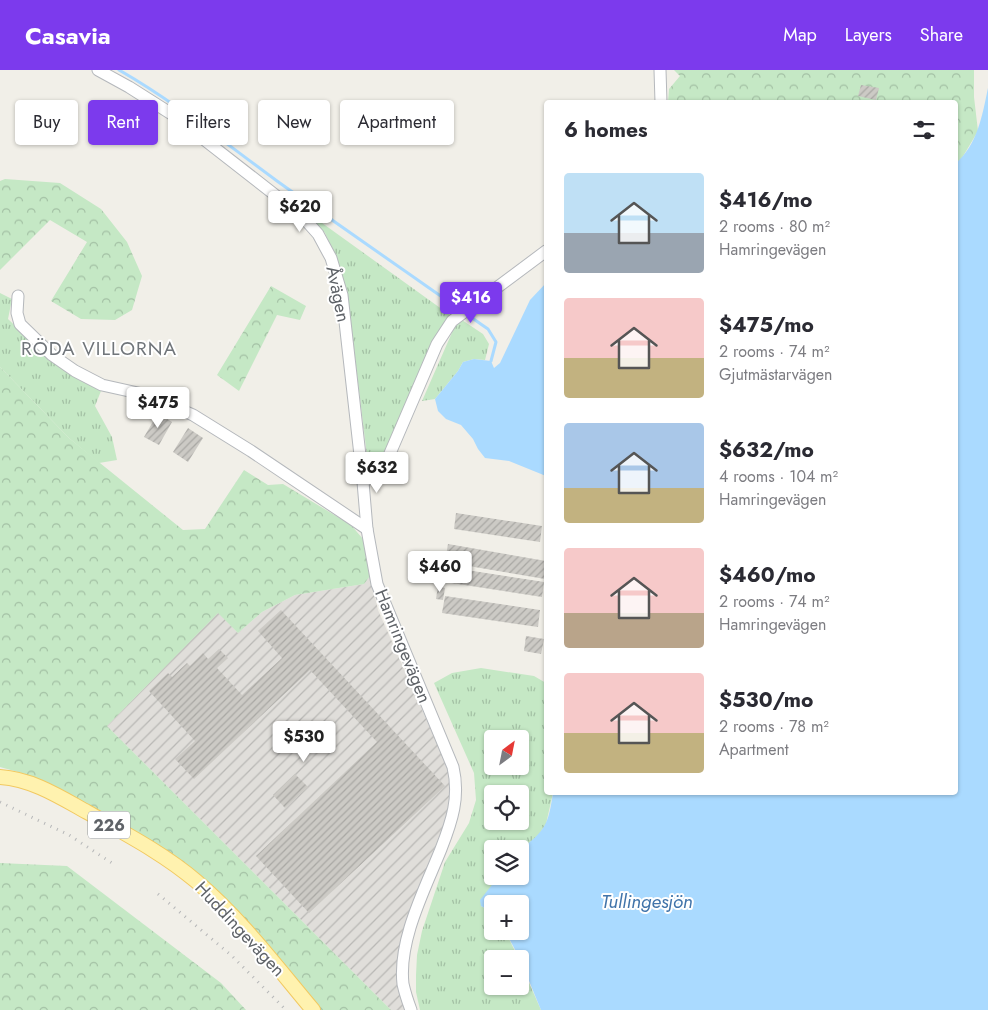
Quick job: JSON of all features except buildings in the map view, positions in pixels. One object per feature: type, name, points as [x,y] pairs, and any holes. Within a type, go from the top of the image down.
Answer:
[{"type":"main road","name":"Huddingevägen","points":[[0,777],[7,777],[46,789],[149,847],[196,881],[232,916],[313,1010]]},
{"type":"street","name":"Åvägen","points":[[98,70],[170,114],[302,216],[318,234],[331,258],[342,295],[363,482]]},
{"type":"street","points":[[660,70],[661,100]]},
{"type":"street","points":[[363,482],[380,472],[385,465],[436,344],[452,321],[544,253]]},
{"type":"street","points":[[18,296],[16,300],[20,324],[52,355],[75,372],[102,385],[147,395],[193,415],[368,529]]},
{"type":"street","name":"Hamringevägen","points":[[363,482],[377,584],[453,767],[456,781],[456,804],[451,822],[406,944],[403,962],[404,985],[411,1010]]},
{"type":"shaded area","points":[[370,576],[378,610],[446,764],[451,783],[450,804],[446,819],[403,930],[397,969],[406,1010],[391,1010],[107,726],[218,612],[238,633],[262,612],[295,595],[364,584]]},
{"type":"green space","points":[[674,70],[974,70],[974,97],[978,131],[958,161],[958,100],[668,100],[669,89],[680,76]]},
{"type":"green space","points":[[5,179],[60,183],[101,209],[127,242],[142,276],[132,310],[115,320],[81,319],[51,301],[87,242],[50,220],[0,270],[0,181]]},
{"type":"green space","points":[[304,210],[450,315],[431,343],[381,466],[368,464],[347,292],[336,256],[325,233]]},
{"type":"green space","points":[[271,286],[306,306],[300,320],[277,315],[239,391],[217,375]]},
{"type":"green space","points":[[0,293],[12,299],[8,319],[48,357],[72,376],[101,391],[95,406],[112,437],[117,460],[99,463],[69,438],[0,367]]},
{"type":"green space","points":[[462,320],[483,334],[489,344],[485,360],[474,359],[463,362],[435,399],[422,401],[454,328]]},
{"type":"green space","points":[[0,367],[69,438],[183,530],[205,529],[244,470],[268,485],[283,484],[351,525],[363,539],[370,576],[364,584],[295,595],[262,612],[238,633],[218,613],[107,726],[391,1010],[321,1010],[235,908],[208,883],[56,787],[25,774],[0,767]]},
{"type":"green space","points":[[481,668],[534,676],[544,682],[544,795],[553,795],[546,824],[538,836],[529,843],[529,840],[484,840],[484,885],[494,885],[488,895],[484,895],[484,901],[481,906],[484,908],[484,940],[510,940],[514,950],[484,950],[484,995],[529,995],[529,983],[541,1010],[420,1010],[416,992],[416,975],[417,955],[422,931],[445,862],[469,823],[476,800],[474,773],[434,683],[452,673]]},
{"type":"green space","points":[[0,863],[67,866],[221,983],[246,1010],[0,1010]]},
{"type":"water","name":"Tullingesjön","points":[[988,88],[988,1010],[541,1010],[529,981],[529,950],[515,950],[510,940],[529,940],[529,895],[484,895],[484,908],[481,906],[480,900],[492,885],[529,885],[529,842],[541,832],[547,820],[553,795],[958,795],[958,161],[969,148],[978,129]]},
{"type":"water","points":[[544,285],[544,475],[509,461],[485,458],[461,425],[446,419],[438,411],[435,399],[463,362],[474,359],[491,361],[494,368],[500,363],[530,300]]},
{"type":"waterway","points":[[119,70],[180,109],[277,181],[488,329],[496,342],[491,361]]},
{"type":"railway","points":[[0,802],[69,835],[115,865]]},
{"type":"railway","points":[[158,894],[231,955],[286,1010]]},
{"type":"district","name":"RÖDA VILLORNA","points":[[99,348]]}]
